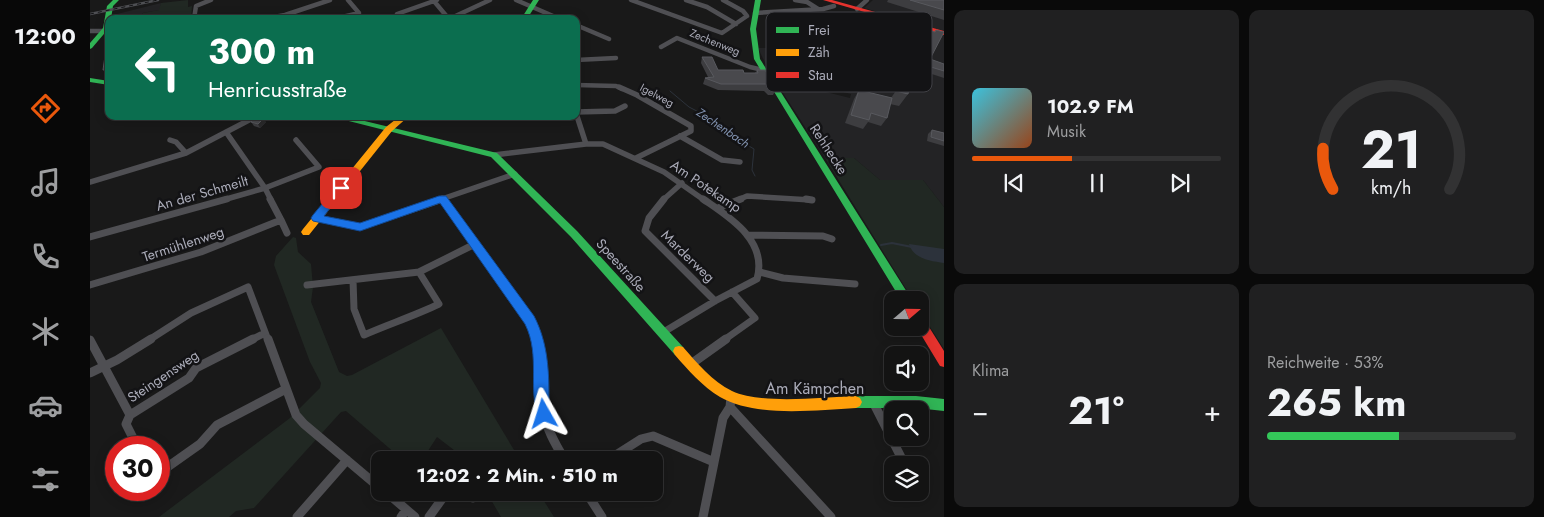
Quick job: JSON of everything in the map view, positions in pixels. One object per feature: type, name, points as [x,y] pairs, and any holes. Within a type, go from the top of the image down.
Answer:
[{"type":"street","points":[[195,15],[196,6],[211,0]]},
{"type":"street","points":[[291,15],[330,0]]},
{"type":"street","points":[[348,0],[359,13],[351,15]]},
{"type":"street","points":[[397,14],[435,0],[446,15]]},
{"type":"street","points":[[458,15],[490,0]]},
{"type":"street","points":[[516,0],[534,3],[554,15]]},
{"type":"street","points":[[631,0],[724,32],[746,17],[747,14],[723,0]]},
{"type":"street","points":[[686,0],[706,7],[736,24]]},
{"type":"street","points":[[796,0],[807,2],[818,9]]},
{"type":"street","points":[[109,15],[110,6],[115,1]]},
{"type":"street","points":[[526,15],[534,3]]},
{"type":"street","points":[[756,5],[818,9],[830,3],[861,3],[886,12]]},
{"type":"street","name":"Rehhecke","points":[[756,5],[754,49],[766,73]]},
{"type":"street","points":[[580,27],[609,39]]},
{"type":"street","points":[[932,29],[944,33]]},
{"type":"street","points":[[90,31],[105,31]]},
{"type":"street","points":[[90,47],[105,32]]},
{"type":"street","name":"Zechenweg","points":[[661,47],[677,38],[750,67],[764,70]]},
{"type":"street","points":[[580,60],[616,58]]},
{"type":"street","points":[[90,80],[105,82]]},
{"type":"street","name":"Igelweg","points":[[580,85],[616,86],[637,95],[691,126],[691,131],[680,136]]},
{"type":"street","name":"Rehhecke","points":[[778,92],[901,291]]},
{"type":"street","points":[[580,113],[615,111],[626,106]]},
{"type":"street","points":[[90,182],[186,153],[249,120]]},
{"type":"street","name":"Speestraße","points":[[350,120],[494,155],[574,234],[662,333],[706,380],[730,402],[831,517]]},
{"type":"street","points":[[306,232],[389,129],[400,120]]},
{"type":"street","points":[[578,120],[586,144]]},
{"type":"street","points":[[226,132],[265,188],[287,233]]},
{"type":"street","points":[[636,158],[680,136],[722,160],[740,162]]},
{"type":"street","points":[[170,140],[176,142],[186,153]]},
{"type":"street","name":"An der Schmeilt","points":[[90,237],[265,188],[319,167],[296,140]]},
{"type":"street","name":"Am Potekamp","points":[[494,155],[586,144],[603,144],[636,158],[682,183],[738,223],[747,234],[760,263],[760,272]]},
{"type":"street","points":[[316,218],[360,227],[514,174]]},
{"type":"street","name":"Marderweg","points":[[682,183],[668,194],[654,211],[645,226],[645,231],[715,301]]},
{"type":"street","points":[[718,208],[747,196],[812,200]]},
{"type":"street","points":[[442,199],[530,320],[535,331],[542,362],[544,411],[559,451]]},
{"type":"street","name":"Termühlenweg","points":[[90,285],[202,252],[281,220]]},
{"type":"street","points":[[747,234],[823,236],[832,239]]},
{"type":"street","points":[[307,285],[419,272],[475,244]]},
{"type":"street","points":[[353,280],[352,305],[354,316],[364,335],[388,324],[413,317],[439,304],[419,272]]},
{"type":"street","points":[[662,333],[715,301],[757,279],[760,272],[785,280],[855,284]]},
{"type":"street","points":[[90,373],[181,321],[191,313],[248,287],[296,415],[304,424],[371,480]]},
{"type":"street","points":[[691,364],[755,318],[732,292]]},
{"type":"street","name":"Steingensweg","points":[[130,415],[189,378],[196,368],[265,333]]},
{"type":"street","points":[[929,336],[944,361]]},
{"type":"street","points":[[90,340],[130,415],[126,424],[132,436]]},
{"type":"street","points":[[170,465],[200,444],[217,426],[286,389]]},
{"type":"street","name":"Am Kämpchen","points":[[930,402],[944,397]]},
{"type":"street","points":[[705,516],[723,418],[730,402]]},
{"type":"street","name":"Am Kämpchen","points":[[730,402],[930,402],[944,405]]},
{"type":"street","points":[[873,402],[900,456]]},
{"type":"street","points":[[622,451],[641,439],[653,436],[714,462]]},
{"type":"street","points":[[297,517],[347,460]]},
{"type":"street","points":[[393,501],[403,513],[415,517]]},
{"type":"street","points":[[429,517],[441,501]]},
{"type":"street","points":[[592,501],[602,517]]},
{"type":"shaded area","points":[[188,0],[188,7],[192,6],[191,15],[142,15],[143,13],[159,10],[161,3]]},
{"type":"shaded area","points":[[873,0],[944,0],[944,31],[932,28],[932,12],[878,12],[864,8]]},
{"type":"shaded area","points":[[161,3],[160,10],[143,13],[141,15],[113,15]]},
{"type":"shaded area","points":[[932,31],[944,34],[944,207],[923,180],[880,180],[854,158],[825,158],[782,92],[826,92],[850,98],[851,94],[843,92],[932,92]]},
{"type":"shaded area","points":[[758,48],[766,48],[766,65]]},
{"type":"shaded area","points":[[825,158],[854,158],[880,180],[923,180],[944,207],[944,349],[929,325],[929,291],[907,291]]},
{"type":"shaded area","points":[[293,237],[296,238],[298,252],[311,264],[313,287],[311,302],[339,372],[347,376],[352,375],[441,328],[515,451],[455,451],[437,437],[428,451],[393,451],[346,411],[341,412],[254,508],[236,511],[229,517],[159,517],[290,418],[320,388],[321,383],[310,362],[274,265],[276,256]]},
{"type":"shaded area","points":[[909,244],[944,249],[944,263],[918,256]]},
{"type":"shaded area","points":[[492,501],[544,501],[554,517],[501,517]]},
{"type":"building","points":[[910,0],[944,0],[944,10]]},
{"type":"building","points":[[932,31],[944,32],[932,55]]},
{"type":"building","points":[[702,57],[712,57],[718,70],[743,70],[744,73],[758,73],[757,70],[765,70],[766,84],[721,84],[705,78],[714,77]]},
{"type":"building","points":[[932,60],[944,64],[944,71],[932,67]]},
{"type":"building","points":[[858,92],[867,92],[892,98],[887,118],[871,113],[869,120],[851,115]]},
{"type":"building","points":[[253,120],[262,120],[258,124],[251,122]]},
{"type":"building","points":[[932,130],[944,133],[944,141],[931,137]]},
{"type":"waterway","name":"Zechenbach","points":[[670,91],[689,107],[716,121],[723,131],[754,149],[752,170],[755,176]]},
{"type":"waterway","name":"Zechenbach","points":[[881,245],[892,243],[912,247]]},
{"type":"railway","points":[[90,14],[158,0]]},
{"type":"traffic: fast","points":[[108,15],[110,6],[116,0]]},
{"type":"traffic: fast","points":[[527,15],[536,0]]},
{"type":"traffic: fast","points":[[758,0],[753,29],[757,59],[766,73]]},
{"type":"traffic: fast","points":[[90,47],[105,29]]},
{"type":"traffic: fast","points":[[90,80],[105,82]]},
{"type":"traffic: fast","points":[[778,92],[901,291]]},
{"type":"traffic: fast","points":[[350,120],[494,155],[574,234],[679,351]]},
{"type":"traffic: fast","points":[[856,402],[916,402],[944,405]]},
{"type":"traffic: slow","points":[[306,232],[389,129],[400,120]]},
{"type":"traffic: slow","points":[[679,351],[715,387],[741,400],[773,404],[856,402]]},
{"type":"traffic: jam","points":[[826,0],[869,12]]},
{"type":"traffic: jam","points":[[932,30],[944,33]]},
{"type":"traffic: jam","points":[[928,336],[944,362]]},
{"type":"route","points":[[341,188],[316,218],[354,227],[367,226],[442,199],[530,320],[540,345],[544,414]]}]
